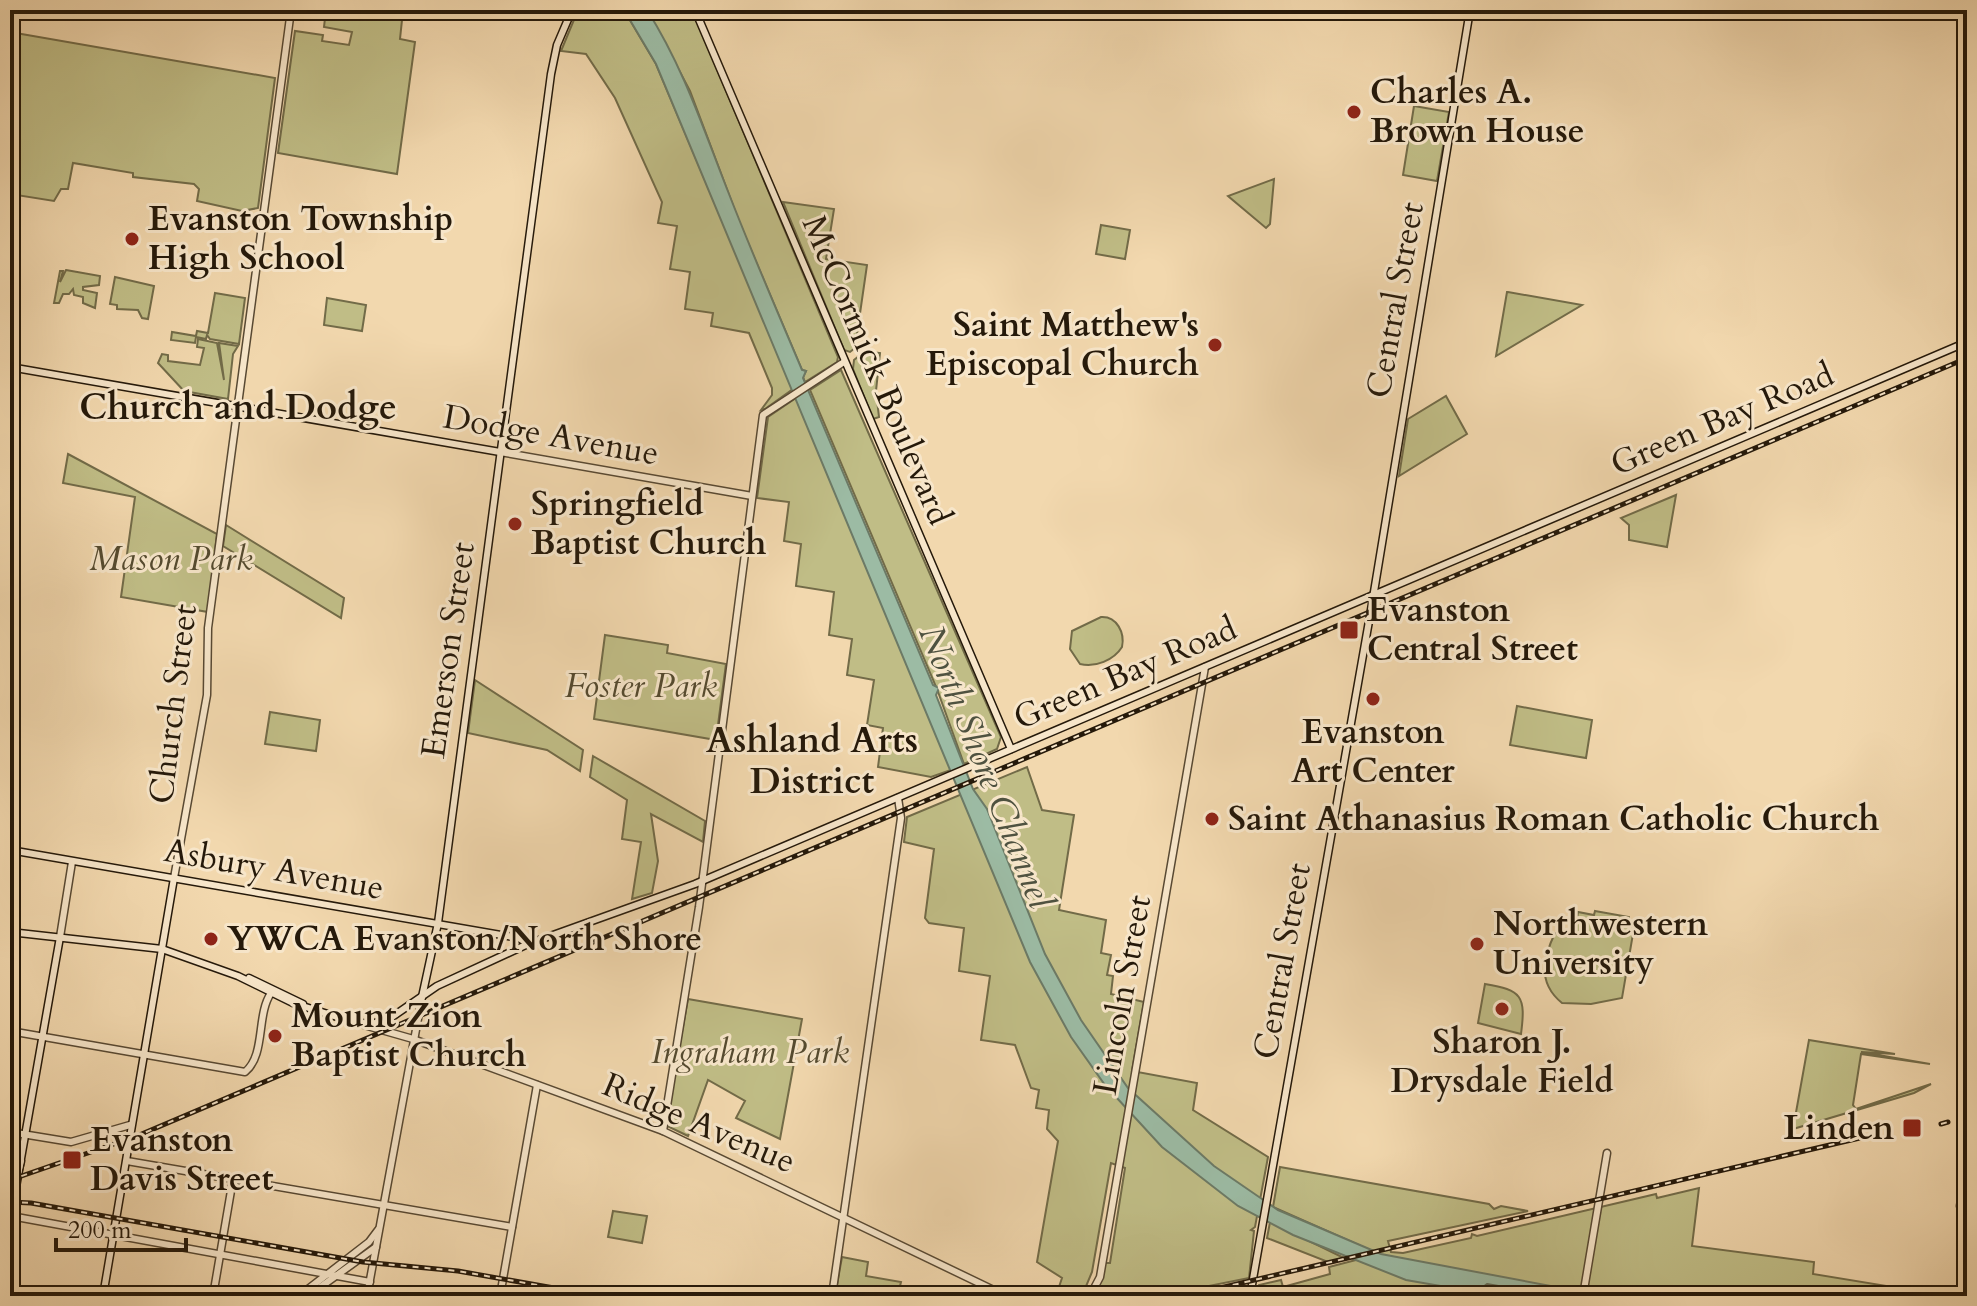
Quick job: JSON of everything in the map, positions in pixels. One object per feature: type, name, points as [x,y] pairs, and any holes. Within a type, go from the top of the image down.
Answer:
[{"type":"main road","name":"Church Street","points":[[103,1296],[207,695],[208,628],[291,10]]},
{"type":"main road","name":"Emerson Street","points":[[367,1296],[413,1039],[438,923],[551,74],[557,45],[572,10]]},
{"type":"main road","name":"McCormick Boulevard","points":[[695,10],[1011,749]]},
{"type":"main road","name":"Central Street","points":[[1250,1296],[1470,10]]},
{"type":"main road","name":"Green Bay Road","points":[[361,1024],[381,1022],[450,980],[528,944],[701,882],[1371,599],[1967,342]]},
{"type":"main road","points":[[663,1131],[684,1007],[763,415],[844,362]]},
{"type":"main road","name":"Dodge Avenue","points":[[10,367],[752,496]]},
{"type":"main road","name":"Lincoln Street","points":[[1090,1296],[1100,1277],[1205,667]]},
{"type":"main road","points":[[832,1296],[900,824],[898,798]]},
{"type":"main road","name":"Asbury Avenue","points":[[10,850],[438,923],[519,938],[528,944]]},
{"type":"main road","points":[[10,1219],[72,862]]},
{"type":"main road","points":[[10,932],[162,949],[283,992],[304,1005]]},
{"type":"main road","points":[[238,976],[271,993],[361,1024]]},
{"type":"main road","points":[[271,993],[283,992]]},
{"type":"main road","points":[[10,1031],[242,1072],[249,1069],[254,1060],[264,1007],[271,993]]},
{"type":"main road","name":"Ridge Avenue","points":[[361,1024],[413,1039],[663,1131],[1006,1296]]},
{"type":"main road","points":[[500,1293],[537,1085]]},
{"type":"main road","name":"Church Street","points":[[127,1161],[130,1125],[134,1117]]},
{"type":"main road","points":[[10,1132],[71,1142],[130,1125]]},
{"type":"main road","points":[[1583,1293],[1607,1153]]},
{"type":"main road","points":[[10,1219],[21,1161]]},
{"type":"main road","points":[[127,1161],[512,1227]]},
{"type":"main road","points":[[1960,1206],[1967,1167]]},
{"type":"main road","points":[[213,1296],[233,1179]]},
{"type":"main road","points":[[10,1219],[370,1282]]},
{"type":"main road","points":[[308,1296],[369,1242],[379,1227]]},
{"type":"main road","points":[[299,1296],[376,1247]]},
{"type":"green space","points":[[326,10],[402,20],[400,39],[415,42],[397,174],[278,153],[295,31],[323,35],[322,41],[349,45],[352,32],[324,27]]},
{"type":"green space","points":[[578,10],[624,10],[656,64],[793,389],[765,409],[761,410],[772,395],[772,388],[749,333],[711,326],[713,313],[685,309],[690,272],[670,269],[677,226],[658,223],[662,202],[615,98],[586,54],[561,51]]},
{"type":"green space","points":[[647,10],[690,10],[698,24],[838,357],[837,362],[805,382],[803,377],[806,371],[802,370],[740,224],[690,91]]},
{"type":"green space","points":[[10,32],[275,78],[258,208],[242,211],[197,201],[199,189],[194,184],[133,177],[133,173],[73,163],[68,189],[61,189],[54,201],[10,194]]},
{"type":"green space","points":[[1414,106],[1449,112],[1437,181],[1403,175]]},
{"type":"green space","points":[[1274,179],[1270,224],[1266,228],[1228,196]]},
{"type":"green space","points":[[783,202],[834,209],[826,259],[867,265],[855,348],[850,352],[844,350]]},
{"type":"green space","points":[[1101,225],[1130,230],[1125,259],[1096,254]]},
{"type":"green space","points":[[66,270],[100,276],[99,285],[83,287],[83,290],[97,293],[95,308],[83,303],[83,297],[74,295],[73,289],[69,294],[63,294],[59,303],[54,303],[60,271],[63,271],[60,282]]},
{"type":"green space","points":[[115,277],[154,286],[148,319],[142,318],[138,310],[117,309],[117,305],[110,304]]},
{"type":"green space","points":[[1508,292],[1582,305],[1496,356]]},
{"type":"green space","points":[[215,293],[245,298],[239,344],[210,339],[207,335],[206,339],[196,337],[195,343],[171,340],[172,332],[196,336],[197,331],[208,333]]},
{"type":"green space","points":[[327,298],[366,305],[362,331],[324,325]]},
{"type":"green space","points":[[198,339],[217,343],[224,380],[219,343],[238,346],[233,354],[228,399],[184,391],[158,363],[162,354],[168,355],[168,361],[200,365],[204,348],[197,347]]},
{"type":"green space","points":[[865,351],[880,353],[876,391],[879,417],[873,419],[853,369],[854,360]]},
{"type":"green space","points":[[841,370],[1001,737],[997,749],[964,764],[937,689],[810,390]]},
{"type":"green space","points":[[1446,396],[1467,434],[1399,476],[1408,419]]},
{"type":"green space","points":[[796,398],[951,770],[931,777],[878,767],[883,728],[867,725],[874,680],[847,675],[852,639],[829,635],[834,592],[796,586],[801,544],[784,541],[789,502],[757,498],[768,417]]},
{"type":"green space","name":"Mason Park","points":[[68,454],[217,534],[208,612],[121,597],[135,497],[63,483]]},
{"type":"green space","points":[[1676,495],[1667,547],[1629,540],[1629,525],[1621,518]]},
{"type":"green space","points":[[226,525],[344,598],[341,618],[223,546]]},
{"type":"green space","points":[[1101,617],[1111,619],[1119,626],[1122,647],[1104,662],[1080,664],[1070,649],[1072,631]]},
{"type":"green space","name":"Foster Park","points":[[605,635],[668,645],[667,653],[726,664],[716,740],[594,719]]},
{"type":"green space","points":[[475,680],[583,750],[580,771],[547,750],[468,733]]},
{"type":"green space","points":[[1517,706],[1592,720],[1586,758],[1510,745]]},
{"type":"green space","points":[[270,712],[320,720],[316,751],[265,744]]},
{"type":"green space","points":[[593,756],[705,821],[703,842],[651,814],[658,861],[652,893],[632,899],[641,842],[622,839],[627,800],[590,777]]},
{"type":"green space","points":[[1027,767],[1042,810],[1074,815],[1059,910],[1106,920],[1101,953],[1111,955],[1107,975],[1113,976],[1111,994],[1144,1002],[1132,1071],[1197,1083],[1193,1110],[1268,1157],[1255,1227],[1251,1230],[1254,1231],[1249,1278],[1159,1296],[1094,1296],[1105,1263],[1110,1263],[1125,1168],[1111,1163],[1092,1272],[1082,1296],[1056,1296],[1062,1278],[1037,1262],[1058,1141],[1047,1129],[1049,1110],[1036,1108],[1039,1090],[1031,1088],[1015,1045],[981,1040],[990,976],[959,971],[964,928],[929,923],[925,918],[934,849],[904,842],[907,817]]},
{"type":"green space","points":[[1595,911],[1629,917],[1629,921],[1635,922],[1622,998],[1591,1004],[1562,1003],[1548,986],[1545,977],[1548,950],[1555,933],[1574,936],[1578,912],[1594,915]]},
{"type":"green space","name":"Sharon J. Drysdale Field","points":[[1485,984],[1507,989],[1519,997],[1523,1011],[1521,1034],[1478,1023]]},
{"type":"green space","name":"Ingraham Park","points":[[688,999],[802,1019],[780,1139],[736,1118],[745,1101],[708,1080],[688,1136],[665,1125]]},
{"type":"green space","points":[[1809,1040],[1895,1054],[1861,1052],[1930,1064],[1861,1054],[1853,1105],[1856,1109],[1931,1084],[1914,1093],[1793,1129]]},
{"type":"green space","points":[[1280,1167],[1489,1204],[1494,1209],[1501,1206],[1528,1211],[1388,1241],[1391,1252],[1403,1253],[1471,1238],[1472,1234],[1477,1236],[1656,1194],[1657,1198],[1699,1188],[1692,1246],[1814,1262],[1813,1274],[1905,1289],[1904,1296],[1257,1296],[1259,1285],[1281,1280],[1283,1287],[1330,1274],[1329,1267],[1379,1254],[1273,1207]]},
{"type":"green space","points":[[613,1211],[647,1216],[642,1243],[608,1237]]},
{"type":"green space","points":[[1270,1222],[1344,1258],[1328,1262],[1267,1238]]},
{"type":"green space","points":[[842,1257],[868,1262],[866,1276],[901,1282],[900,1286],[922,1296],[835,1296]]},
{"type":"water","points":[[624,10],[647,10],[683,77],[765,282],[802,370],[806,371],[803,378],[933,685],[939,688],[936,695],[973,789],[987,809],[1045,954],[1081,1020],[1128,1088],[1214,1166],[1278,1210],[1381,1254],[1604,1296],[1498,1296],[1406,1280],[1293,1235],[1238,1206],[1162,1147],[1105,1085],[1071,1037],[1030,962],[656,64]]},
{"type":"railway","points":[[10,1180],[137,1136],[1967,358]]},
{"type":"railway","points":[[1941,1124],[1948,1122]]},
{"type":"railway","points":[[1186,1296],[1864,1137]]},
{"type":"railway","points":[[10,1202],[31,1203],[363,1262],[458,1271],[599,1296]]},
{"type":"place","name":"Charles A. Brown House","points":[[1354,112]]},
{"type":"place","name":"Evanston Township High School","points":[[132,239]]},
{"type":"place","name":"Saint Matthew's Episcopal Church","points":[[1215,345]]},
{"type":"place","name":"Springfield Baptist Church","points":[[515,524]]},
{"type":"place","name":"Evanston Central Street","points":[[1349,630]]},
{"type":"place","name":"Evanston Art Center","points":[[1373,699]]},
{"type":"place","name":"Saint Athanasius Roman Catholic Church","points":[[1212,819]]},
{"type":"place","name":"YWCA Evanston/North Shore","points":[[211,939]]},
{"type":"place","name":"Northwestern University","points":[[1477,944]]},
{"type":"place","name":"Sharon J. Drysdale Field","points":[[1502,1009]]},
{"type":"place","name":"Mount Zion Baptist Church","points":[[275,1036]]},
{"type":"place","name":"Linden","points":[[1912,1128]]},
{"type":"place","name":"Evanston Davis Street","points":[[72,1160]]},
{"type":"district","name":"Church and Dodge","points":[[238,407]]},
{"type":"district","name":"Ashland Arts District","points":[[812,760]]},
{"type":"water label","name":"North Shore Channel","points":[[986,767]]}]
